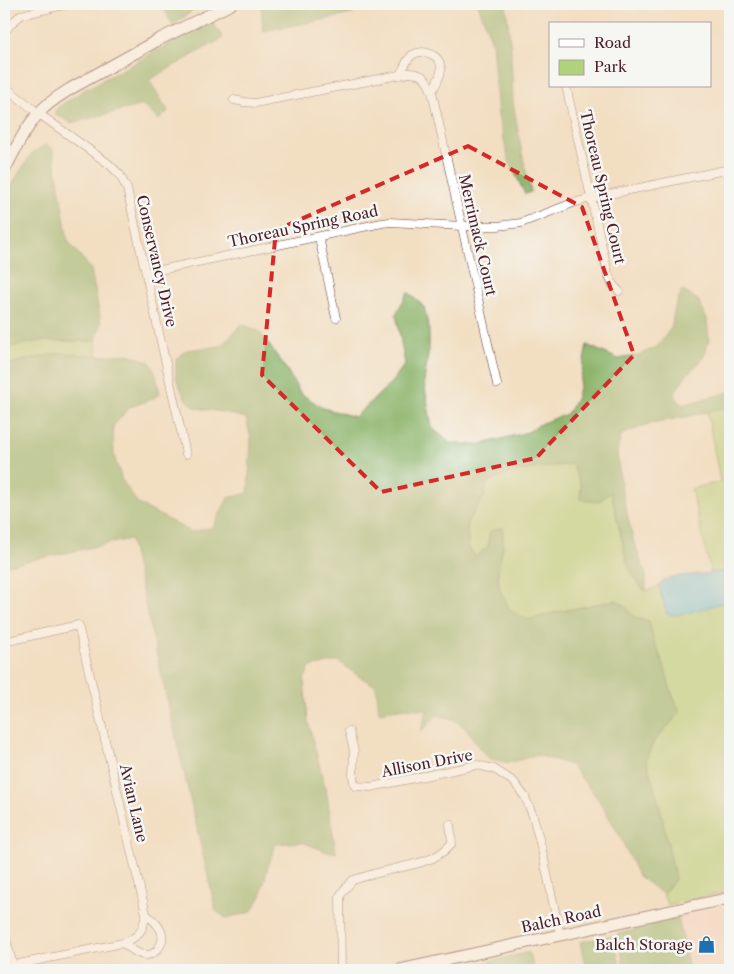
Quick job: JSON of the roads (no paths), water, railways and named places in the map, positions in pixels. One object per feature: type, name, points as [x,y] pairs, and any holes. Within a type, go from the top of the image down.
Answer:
[{"type":"street","points":[[4,32],[22,15],[68,4]]},
{"type":"street","points":[[4,171],[22,137],[38,114],[57,97],[158,40],[231,4]]},
{"type":"street","points":[[400,75],[411,56],[422,52],[431,54],[438,58],[441,71],[432,92]]},
{"type":"street","name":"Merrimack Court","points":[[234,100],[255,103],[409,74],[419,74],[426,80],[432,92],[497,384]]},
{"type":"street","name":"Conservancy Drive","points":[[4,86],[38,114],[109,164],[120,175],[127,189],[186,454]]},
{"type":"street","name":"Thoreau Spring Court","points":[[566,88],[608,273],[613,285],[619,291]]},
{"type":"street","name":"Thoreau Spring Road","points":[[146,273],[390,222],[462,226],[498,226],[521,223],[591,198],[730,169]]},
{"type":"street","points":[[319,237],[336,318]]},
{"type":"street","name":"Avian Lane","points":[[4,642],[78,625],[146,914]]},
{"type":"street","name":"Allison Drive","points":[[349,731],[354,751],[353,777],[355,786],[371,787],[477,765],[494,768],[514,782],[525,797],[533,816],[560,935]]},
{"type":"street","points":[[341,970],[340,896],[344,890],[354,880],[433,858],[452,843],[450,824]]},
{"type":"street","name":"Balch Road","points":[[399,970],[730,898]]},
{"type":"street","points":[[123,943],[137,953],[147,955],[156,952],[162,943],[162,934],[157,924],[146,914]]},
{"type":"street","points":[[4,967],[14,968],[123,943],[133,939],[140,933],[146,914]]},
{"type":"street","points":[[4,932],[14,968]]},
{"type":"water","points":[[730,571],[730,601],[680,614],[667,614],[659,586],[663,581],[672,577]]},
{"type":"place","name":"Balch Storage","points":[[707,944]]}]
